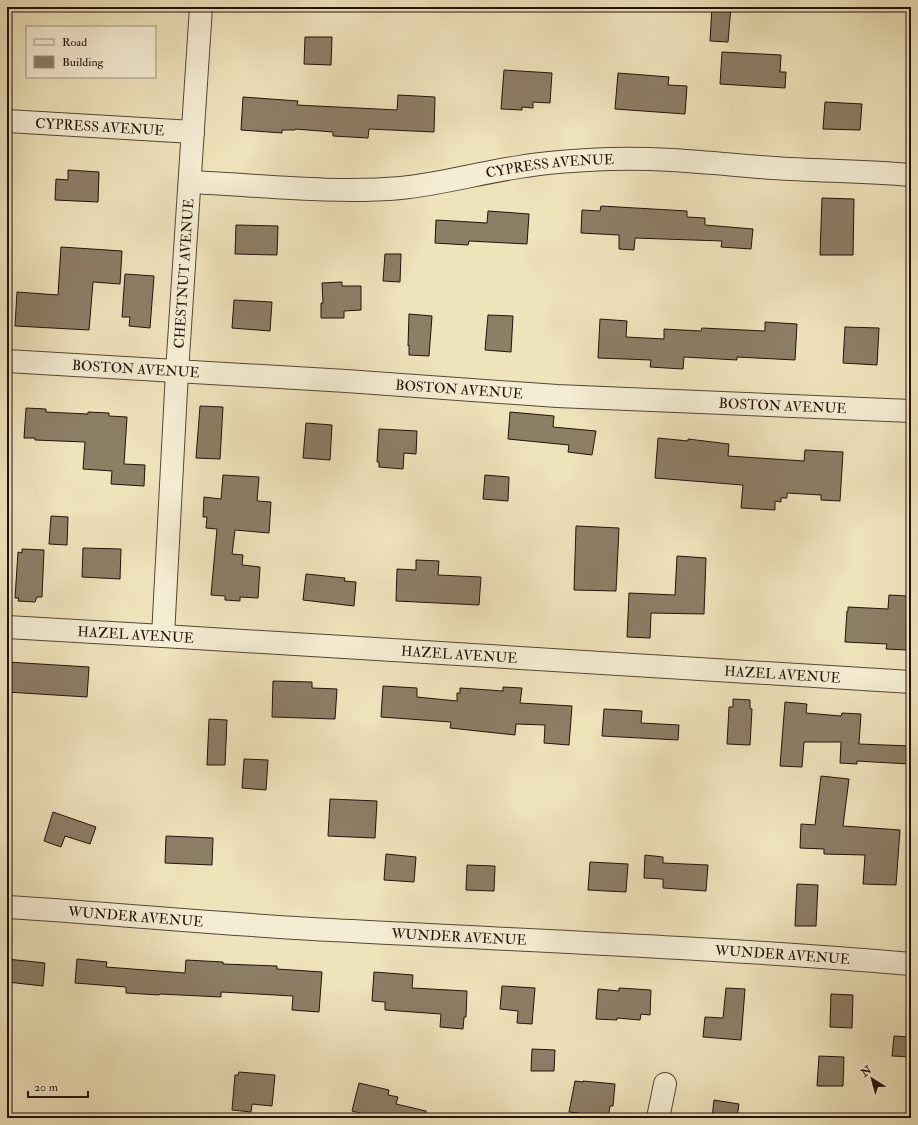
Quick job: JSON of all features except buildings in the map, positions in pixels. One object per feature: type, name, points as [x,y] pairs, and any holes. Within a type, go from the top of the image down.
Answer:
[{"type":"street","name":"CHESTNUT AVENUE","points":[[163,636],[177,372],[201,7]]},
{"type":"street","name":"CYPRESS AVENUE","points":[[7,121],[193,132]]},
{"type":"street","name":"CYPRESS AVENUE","points":[[190,182],[332,190],[401,188],[437,183],[526,166],[612,159],[659,160],[819,171],[911,175]]},
{"type":"street","name":"BOSTON AVENUE","points":[[7,361],[346,381],[557,396],[911,411]]},
{"type":"street","name":"HAZEL AVENUE","points":[[7,627],[911,682]]},
{"type":"street","name":"WUNDER AVENUE","points":[[7,907],[349,931],[813,956],[911,964]]},
{"type":"street","points":[[658,1118],[665,1084]]}]
